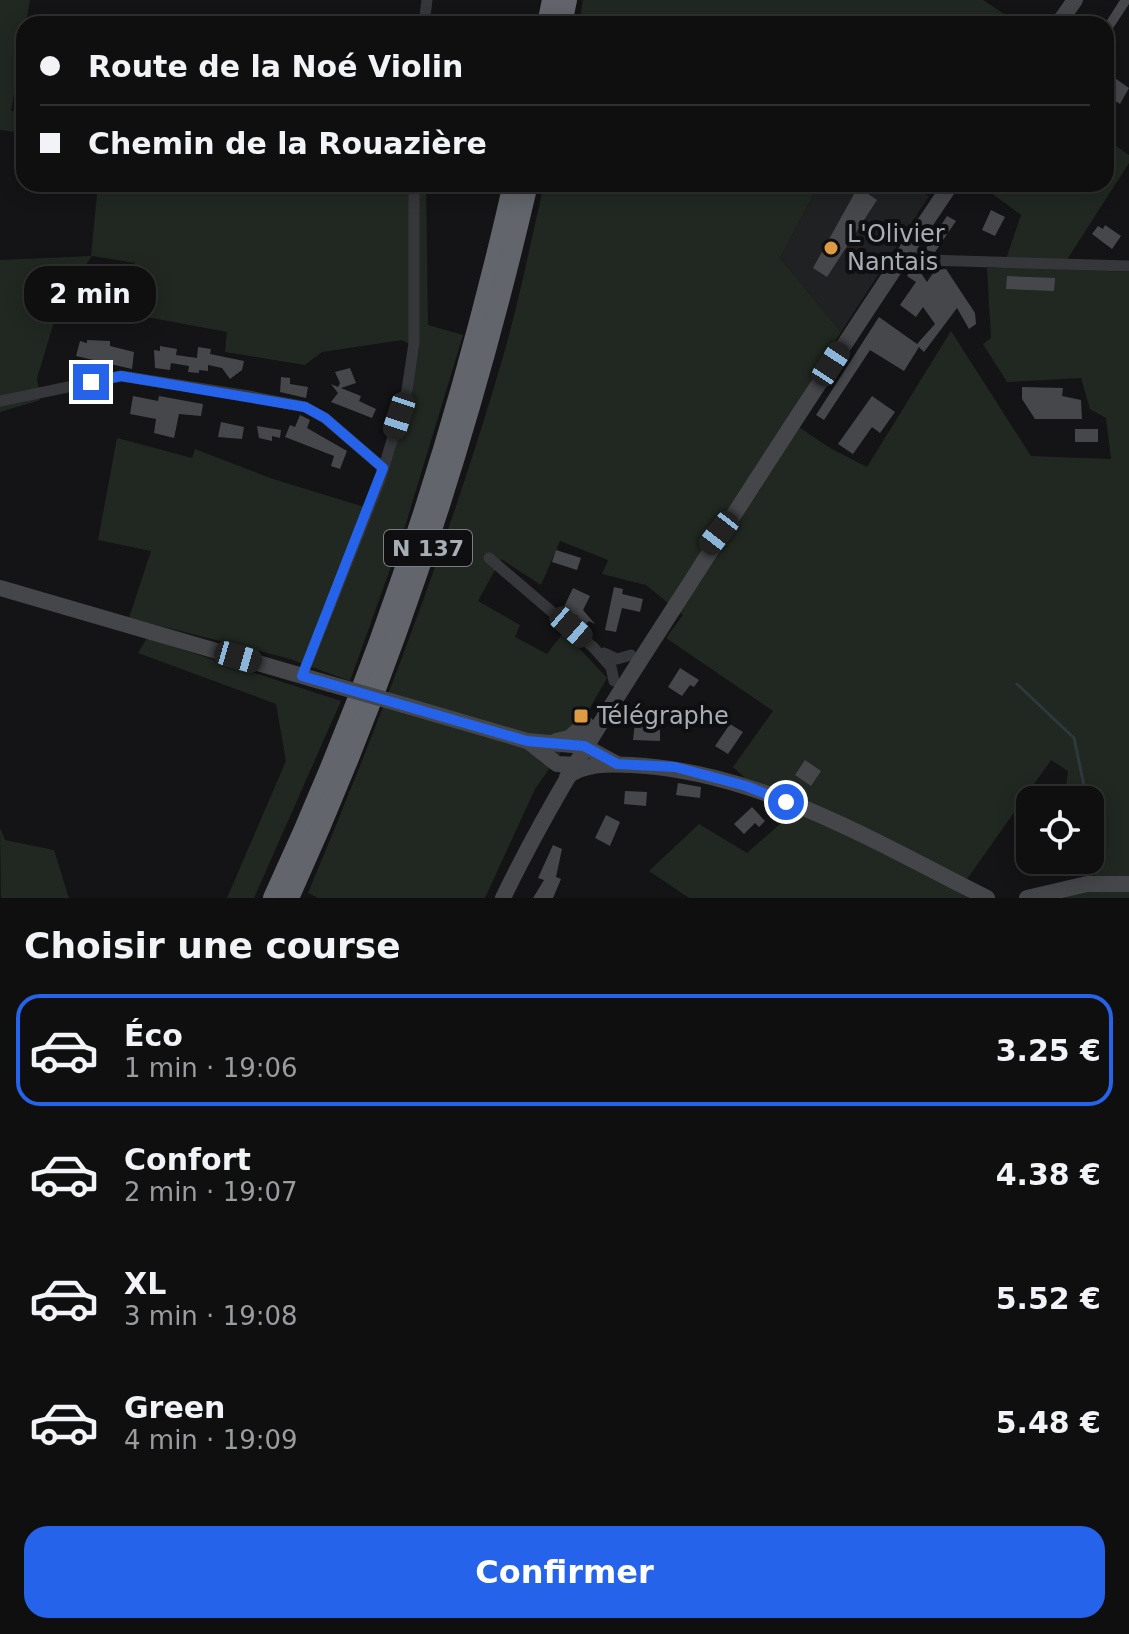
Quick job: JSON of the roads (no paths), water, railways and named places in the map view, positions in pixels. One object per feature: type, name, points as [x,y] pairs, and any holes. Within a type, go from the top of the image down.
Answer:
[{"type":"highway","name":"N 137","points":[[273,898],[340,744],[408,560],[471,353],[511,192]]},
{"type":"highway","name":"N 137","points":[[289,898],[366,721],[425,555],[476,387],[526,192]]},
{"type":"street","points":[[302,676],[383,468],[412,364],[414,192]]},
{"type":"street","points":[[496,898],[620,668],[719,533],[946,192]]},
{"type":"street","points":[[907,250],[927,260],[1129,266]]},
{"type":"street","points":[[0,401],[121,376],[249,396],[305,407],[325,418],[383,468]]},
{"type":"street","points":[[489,558],[620,668]]},
{"type":"street","points":[[0,588],[538,745],[569,760],[675,767],[746,786],[806,810],[987,898]]},
{"type":"street","points":[[503,898],[569,760],[593,725],[620,668]]},
{"type":"street","points":[[538,745],[569,738],[593,725],[620,668]]},
{"type":"street","points":[[593,725],[606,762]]},
{"type":"street","points":[[538,745],[569,760]]},
{"type":"street","points":[[1027,898],[1087,884],[1129,884]]},
{"type":"waterway","points":[[1017,684],[1074,738],[1084,786]]},
{"type":"place","name":"L'Olivier Nantais","points":[[831,248]]},
{"type":"place","name":"Télégraphe","points":[[581,716]]}]
